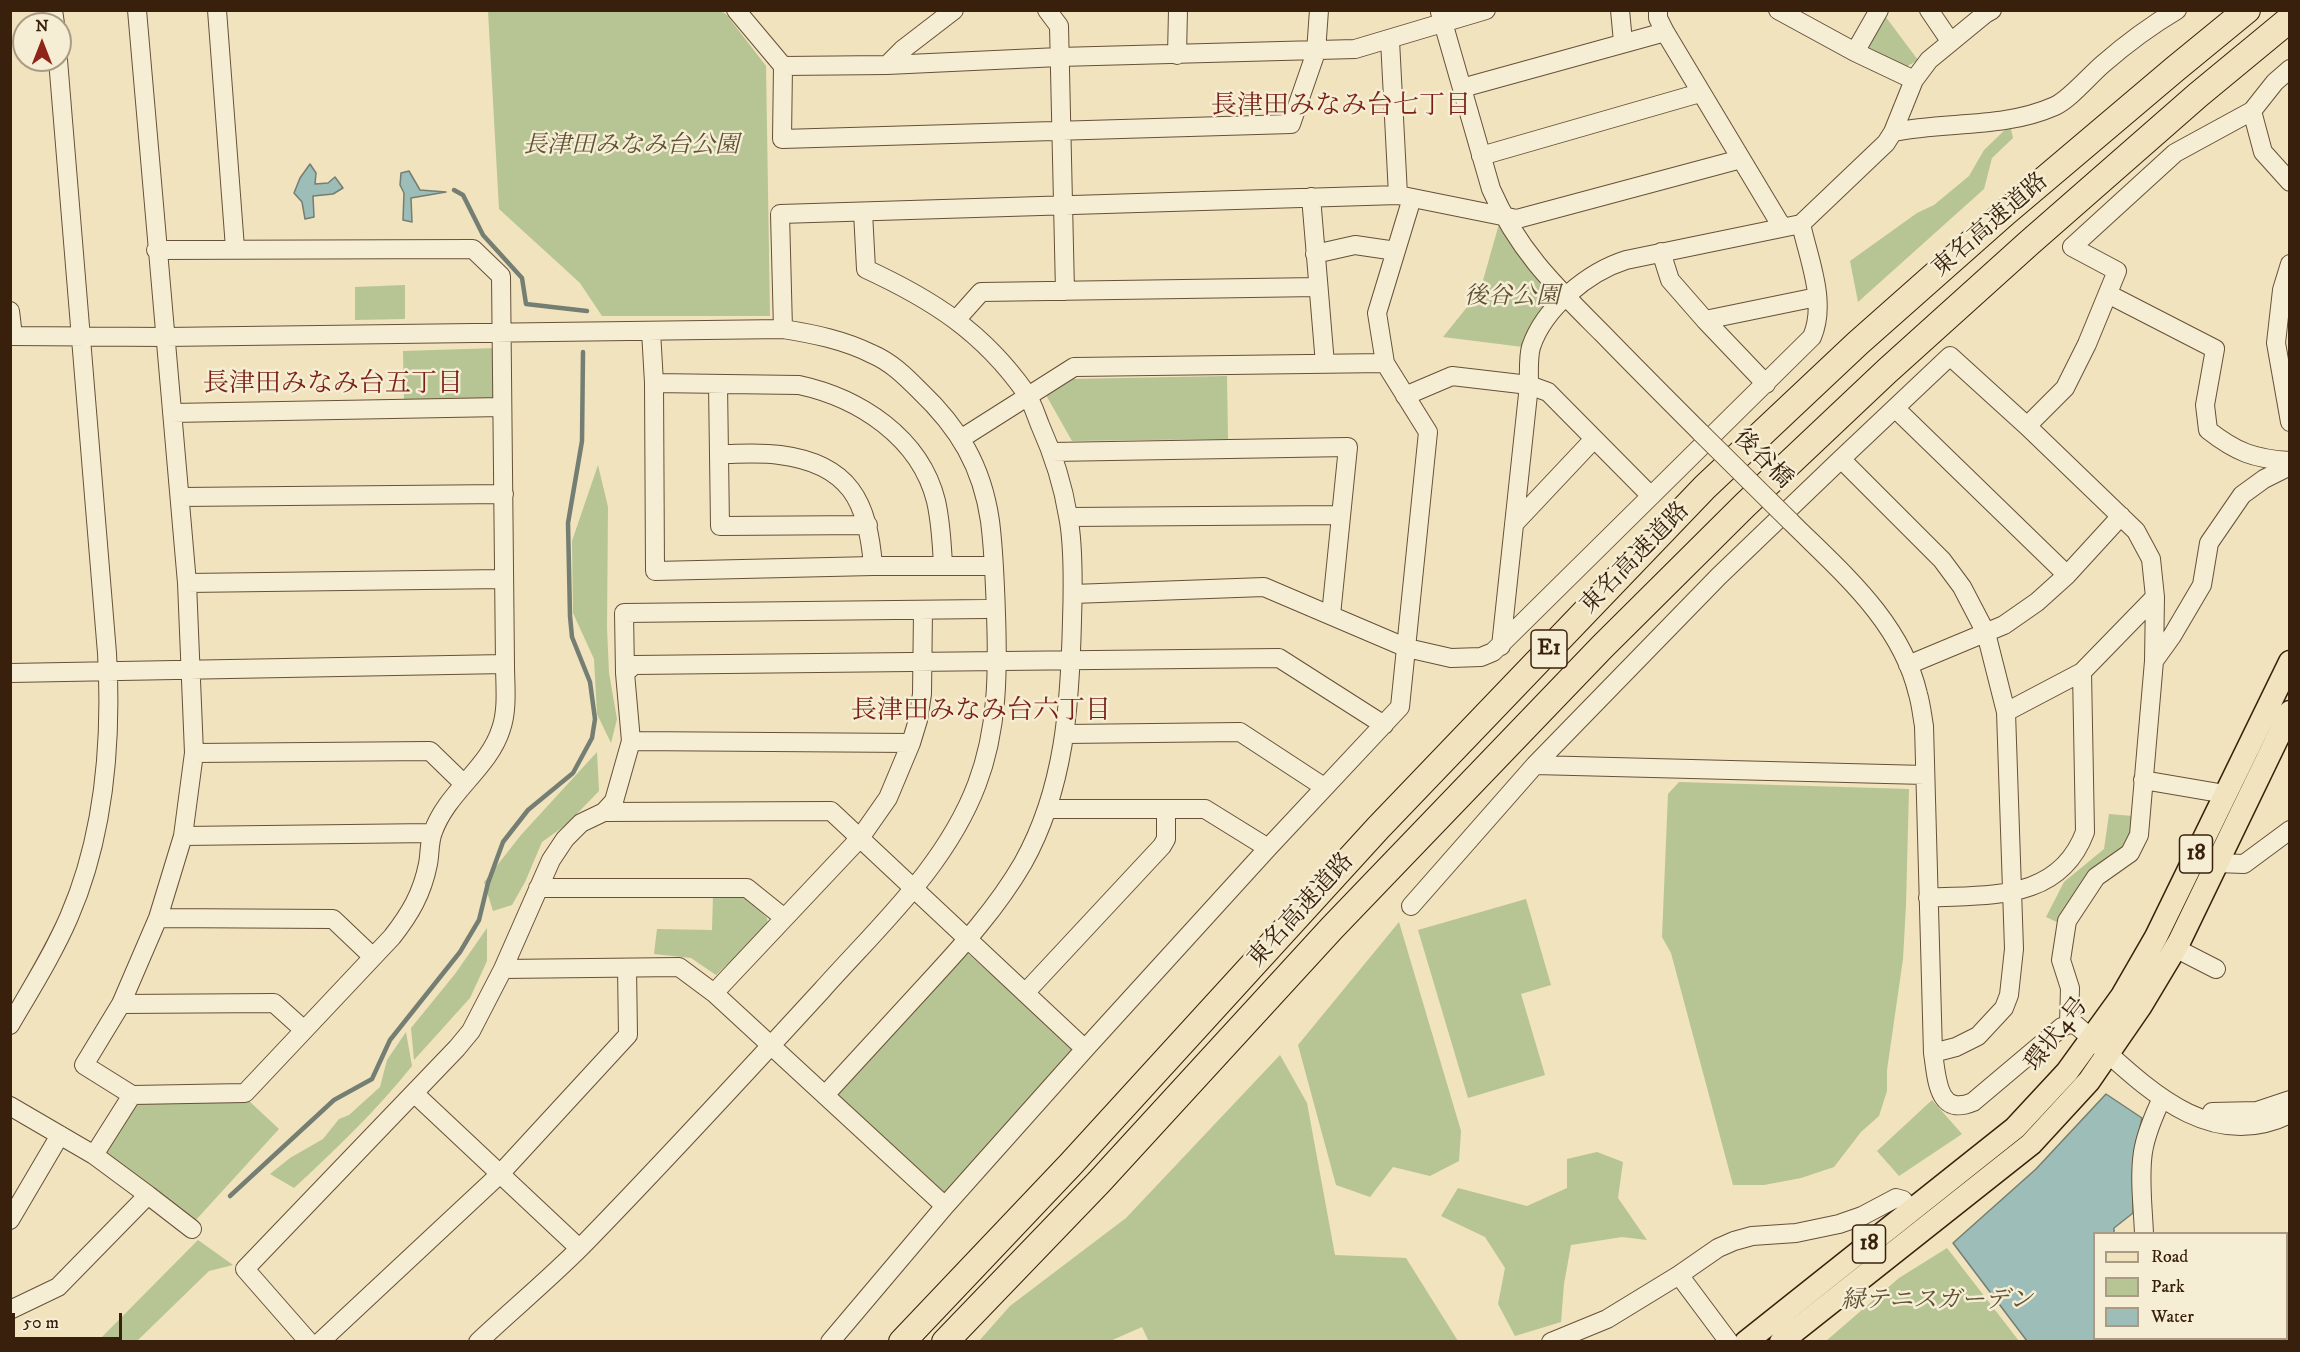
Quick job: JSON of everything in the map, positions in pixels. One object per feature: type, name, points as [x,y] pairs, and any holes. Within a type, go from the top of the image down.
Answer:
[{"type":"highway","name":"東名高速道路","points":[[902,1341],[1071,1164],[1378,828],[1705,487],[1858,344],[2006,212],[2247,10]]},
{"type":"highway","name":"東名高速道路","points":[[945,1341],[1099,1182],[1340,919],[1602,647],[1720,530],[1887,371],[2029,243],[2198,95],[2289,19]]},
{"type":"main road","name":"環状4号","points":[[1781,1341],[2031,1144],[2089,1081],[2122,996],[2156,937],[2289,662]]},
{"type":"main road","name":"環状4号","points":[[1746,1341],[2014,1128],[2067,1072],[2101,1046],[2140,1007],[2175,948],[2289,712]]},
{"type":"street","points":[[137,10],[156,249],[187,583],[194,753],[183,836],[158,918],[121,1004],[84,1065],[132,1095],[245,1094],[392,938],[413,909],[428,865],[432,833],[444,808],[490,752],[501,729],[504,706],[501,276],[473,249],[156,249]]},
{"type":"street","points":[[217,10],[235,248]]},
{"type":"street","points":[[736,10],[783,66],[782,139],[1060,130],[1291,128],[1316,51],[1319,10]]},
{"type":"street","points":[[887,65],[902,50],[954,10]]},
{"type":"street","points":[[1047,10],[1059,26],[1065,291]]},
{"type":"street","points":[[1177,55],[1178,10]]},
{"type":"street","points":[[783,66],[887,65],[1059,57],[1355,49],[1390,40],[1441,16],[1486,10]]},
{"type":"street","points":[[1620,10],[1623,42]]},
{"type":"street","points":[[1658,10],[1658,18],[1665,32],[1782,227]]},
{"type":"street","points":[[1778,10],[1855,52],[1914,80]]},
{"type":"street","points":[[1855,52],[1879,10]]},
{"type":"street","points":[[1929,10],[1950,41]]},
{"type":"street","points":[[1501,646],[1531,349],[1539,329],[1581,282],[1608,266],[1661,252],[1801,224],[1886,143],[1893,132],[1914,80],[1929,60],[1950,41],[1992,10]]},
{"type":"street","points":[[1893,132],[1921,126],[1981,124],[2017,119],[2057,105],[2144,31],[2177,10]]},
{"type":"street","name":"後谷橋","points":[[1441,16],[1491,189],[1503,217],[1520,245],[1566,297],[1866,597],[1890,628],[1908,664],[1918,692],[1924,726],[1933,1053],[1938,1086],[1944,1098],[1951,1105],[1963,1106],[1973,1102],[2062,1027],[2069,1024]]},
{"type":"street","points":[[1462,88],[1665,32]]},
{"type":"street","points":[[830,1341],[945,1206],[1085,1048],[1324,787],[1400,708],[1428,432],[1385,363],[1377,313],[1396,251],[1405,196],[1390,40]]},
{"type":"street","points":[[2027,426],[2065,388],[2087,344],[2117,271],[2072,247],[2175,153],[2252,111],[2275,82],[2289,69]]},
{"type":"street","points":[[10,1025],[51,956],[70,915],[85,872],[100,808],[109,747],[108,671],[59,72]]},
{"type":"street","points":[[1481,156],[1700,93]]},
{"type":"street","points":[[2252,111],[2263,152],[2289,182]]},
{"type":"street","points":[[783,329],[780,214],[1063,207],[1291,191],[1311,196],[1405,196],[1517,219],[1741,159]]},
{"type":"street","points":[[1311,196],[1325,364]]},
{"type":"street","points":[[825,1095],[968,939],[997,903],[1023,862],[1048,809],[1066,734],[1071,661],[1073,594],[1069,517],[1052,452],[1027,396],[991,349],[956,320],[907,288],[866,269],[862,212]]},
{"type":"street","points":[[1073,594],[1264,587],[1407,648],[1451,658],[1481,657],[1501,646],[1650,495],[1812,337],[1818,322],[1817,297],[1801,224]]},
{"type":"street","points":[[1315,254],[1355,245],[1396,251]]},
{"type":"street","points":[[1661,252],[1670,280],[1766,384]]},
{"type":"street","points":[[2289,264],[2282,290],[2276,343],[2284,352],[2289,422]]},
{"type":"street","points":[[956,320],[981,292],[1318,287]]},
{"type":"street","points":[[2108,294],[2214,349],[2205,405],[2208,430],[2227,445],[2262,460],[2289,461]]},
{"type":"street","points":[[1705,320],[1817,297]]},
{"type":"street","points":[[10,311],[12,336],[82,338],[783,329],[819,335],[874,354],[899,370],[937,407],[962,438],[977,469],[987,503],[994,566],[998,662],[997,698],[994,720],[978,782],[949,841],[913,889],[770,1046],[579,1248],[478,1341]]},
{"type":"street","points":[[651,331],[654,382],[655,571],[994,566]]},
{"type":"street","points":[[1411,906],[1534,765],[1719,576],[1950,356],[2136,531],[2151,559],[2155,597],[2154,661],[2139,835],[2130,852],[2096,877],[2067,921],[2061,960],[2070,988],[2069,1024],[2076,1025],[2167,1101],[2190,1116],[2210,1123],[2235,1126],[2261,1124],[2289,1114]]},
{"type":"street","points":[[962,438],[1074,367],[1385,363]]},
{"type":"street","points":[[1405,396],[1452,376],[1529,384],[1548,392],[1650,495]]},
{"type":"street","points":[[654,382],[799,385],[822,390],[854,404],[883,422],[902,441],[927,477],[940,521],[943,566]]},
{"type":"street","points":[[718,384],[720,526],[868,525]]},
{"type":"street","points":[[172,413],[502,407]]},
{"type":"street","points":[[1896,409],[2067,575]]},
{"type":"street","points":[[1514,524],[1594,439]]},
{"type":"street","points":[[1052,452],[1348,447],[1331,615]]},
{"type":"street","points":[[719,454],[779,454],[818,463],[846,483],[860,502],[868,525],[873,566]]},
{"type":"street","points":[[1841,459],[1942,560],[1962,587],[1986,633],[2006,712],[2014,949],[2012,981],[2004,1008],[1978,1036],[1968,1042],[1933,1053]]},
{"type":"street","points":[[2154,661],[2196,597],[2202,585],[2209,543],[2242,495],[2289,466]]},
{"type":"street","points":[[180,497],[504,494]]},
{"type":"street","points":[[1069,517],[1341,515]]},
{"type":"street","points":[[1908,664],[2004,625],[2037,602],[2067,575],[2121,516]]},
{"type":"street","points":[[187,583],[504,579]]},
{"type":"street","points":[[2006,712],[2082,672],[2155,597]]},
{"type":"street","points":[[309,1341],[245,1269],[415,1094],[471,1031],[503,969],[551,860],[565,839],[581,823],[604,812],[614,801],[631,741],[624,613],[986,609]]},
{"type":"street","points":[[714,993],[783,917],[860,838],[888,798],[911,743],[922,694],[923,610]]},
{"type":"street","points":[[626,673],[634,664],[1279,658],[1384,725]]},
{"type":"street","points":[[10,673],[504,664]]},
{"type":"street","points":[[1928,898],[1994,896],[2012,893],[2051,877],[2074,856],[2085,832],[2082,672]]},
{"type":"street","points":[[1066,734],[1240,732],[1324,787]]},
{"type":"street","points":[[631,741],[911,743]]},
{"type":"street","points":[[194,753],[430,751],[463,783]]},
{"type":"street","points":[[1534,765],[1925,775]]},
{"type":"street","points":[[2143,780],[2225,794]]},
{"type":"street","points":[[1048,809],[1205,809],[1268,848]]},
{"type":"street","points":[[1025,993],[1162,846],[1166,839],[1166,809]]},
{"type":"street","points":[[604,812],[831,811],[1085,1048]]},
{"type":"street","points":[[2216,863],[2244,864],[2289,830]]},
{"type":"street","points":[[183,836],[432,833]]},
{"type":"street","points":[[538,888],[747,888],[783,917]]},
{"type":"street","points":[[158,918],[333,919],[373,957]]},
{"type":"street","points":[[2175,948],[2216,969]]},
{"type":"street","points":[[503,969],[679,967],[714,993],[945,1206]]},
{"type":"street","points":[[320,1341],[500,1174],[628,1035],[627,968]]},
{"type":"street","points":[[121,1004],[274,1003],[304,1030]]},
{"type":"street","points":[[415,1094],[579,1248]]},
{"type":"street","points":[[94,1155],[132,1095]]},
{"type":"street","points":[[2167,1101],[2212,1112],[2234,1113],[2257,1111],[2289,1100]]},
{"type":"street","points":[[2144,1232],[2141,1174],[2143,1153],[2148,1130],[2167,1101]]},
{"type":"street","points":[[10,1106],[94,1155],[192,1229]]},
{"type":"street","points":[[10,1220],[60,1135]]},
{"type":"street","points":[[10,1310],[58,1287],[148,1195]]},
{"type":"street","points":[[1551,1341],[1607,1319],[1718,1248],[1734,1241],[1752,1236],[1796,1233],[1839,1224],[1862,1216],[1896,1198],[1903,1200],[1911,1211]]},
{"type":"street","points":[[1679,1275],[1729,1341]]},
{"type":"green space","name":"長津田みなみ台公園","points":[[718,10],[726,14],[766,66],[770,316],[602,316],[580,283],[499,209],[488,11]]},
{"type":"green space","points":[[1882,12],[1918,60],[1904,68],[1865,48]]},
{"type":"green space","points":[[2010,125],[2013,138],[1992,158],[1984,189],[1858,302],[1850,261],[1917,213],[1934,205],[1969,176],[1984,150]]},
{"type":"green space","name":"後谷公園","points":[[1499,224],[1557,296],[1523,347],[1443,337],[1480,291]]},
{"type":"green space","points":[[405,285],[405,319],[355,320],[355,287]]},
{"type":"green space","points":[[497,348],[498,401],[404,402],[403,351]]},
{"type":"green space","points":[[1227,376],[1228,439],[1072,441],[1046,395],[1069,379]]},
{"type":"green space","points":[[598,465],[608,507],[607,628],[609,673],[617,719],[611,743],[597,714],[594,659],[573,613],[572,541]]},
{"type":"green space","points":[[597,752],[599,791],[567,824],[542,842],[525,882],[512,905],[493,911],[484,882],[521,835]]},
{"type":"green space","points":[[1679,782],[1909,789],[1903,959],[1887,1070],[1887,1091],[1879,1116],[1861,1132],[1834,1167],[1801,1178],[1764,1185],[1733,1185],[1671,953],[1662,937],[1668,794]]},
{"type":"green space","points":[[2109,814],[2133,816],[2128,850],[2061,924],[2046,917],[2064,882],[2104,849]]},
{"type":"green space","points":[[713,895],[744,895],[767,918],[768,925],[716,975],[691,958],[654,954],[657,929],[712,930]]},
{"type":"green space","points":[[1526,899],[1551,985],[1521,994],[1545,1075],[1468,1098],[1418,930]]},
{"type":"green space","points":[[1399,922],[1461,1131],[1459,1161],[1430,1176],[1393,1167],[1370,1197],[1336,1185],[1298,1045]]},
{"type":"green space","points":[[487,928],[487,961],[470,998],[414,1060],[411,1028],[455,974]]},
{"type":"green space","points":[[967,953],[1075,1048],[942,1200],[836,1096]]},
{"type":"green space","points":[[406,1032],[412,1066],[370,1114],[294,1188],[270,1174],[290,1158],[323,1139],[339,1119],[349,1115],[380,1087],[387,1060]]},
{"type":"green space","points":[[1280,1055],[1307,1103],[1335,1255],[1406,1258],[1458,1341],[1149,1342],[1142,1327],[1110,1341],[979,1341],[1010,1306],[1126,1218]]},
{"type":"green space","points":[[248,1100],[279,1129],[194,1222],[106,1152],[132,1104]]},
{"type":"green space","points":[[1932,1100],[1962,1134],[1899,1176],[1877,1151]]},
{"type":"green space","points":[[1597,1152],[1623,1162],[1618,1198],[1647,1240],[1622,1237],[1571,1245],[1564,1284],[1561,1322],[1515,1336],[1498,1304],[1505,1268],[1485,1237],[1441,1216],[1458,1188],[1527,1206],[1567,1188],[1567,1159]]},
{"type":"green space","points":[[198,1240],[233,1265],[209,1271],[137,1341],[98,1341]]},
{"type":"green space","name":"緑テニスガーデン","points":[[1947,1248],[2019,1341],[1826,1341],[1899,1278]]},
{"type":"water","points":[[310,164],[316,173],[315,184],[328,183],[335,177],[343,188],[333,194],[313,196],[314,217],[305,219],[302,202],[294,193],[300,178]]},
{"type":"water","points":[[409,171],[420,190],[446,192],[411,198],[412,222],[403,220],[404,193],[400,185],[401,173]]},
{"type":"water","points":[[2106,1094],[2142,1118],[2134,1154],[2133,1213],[2114,1228],[2114,1232],[2093,1232],[2093,1340],[2114,1341],[2027,1341],[1953,1243],[2036,1169]]},
{"type":"waterway","points":[[454,190],[463,195],[483,235],[522,278],[526,304],[587,311]]},
{"type":"waterway","points":[[230,1196],[334,1100],[372,1079],[390,1040],[460,952],[479,920],[488,883],[503,842],[528,810],[573,773],[592,738],[595,719],[590,682],[572,637],[570,616],[568,523],[582,441],[583,352]]},
{"type":"district","name":"長津田みなみ台七丁目","points":[[1341,108]]},
{"type":"district","name":"長津田みなみ台五丁目","points":[[333,386]]},
{"type":"district","name":"長津田みなみ台六丁目","points":[[981,713]]}]
